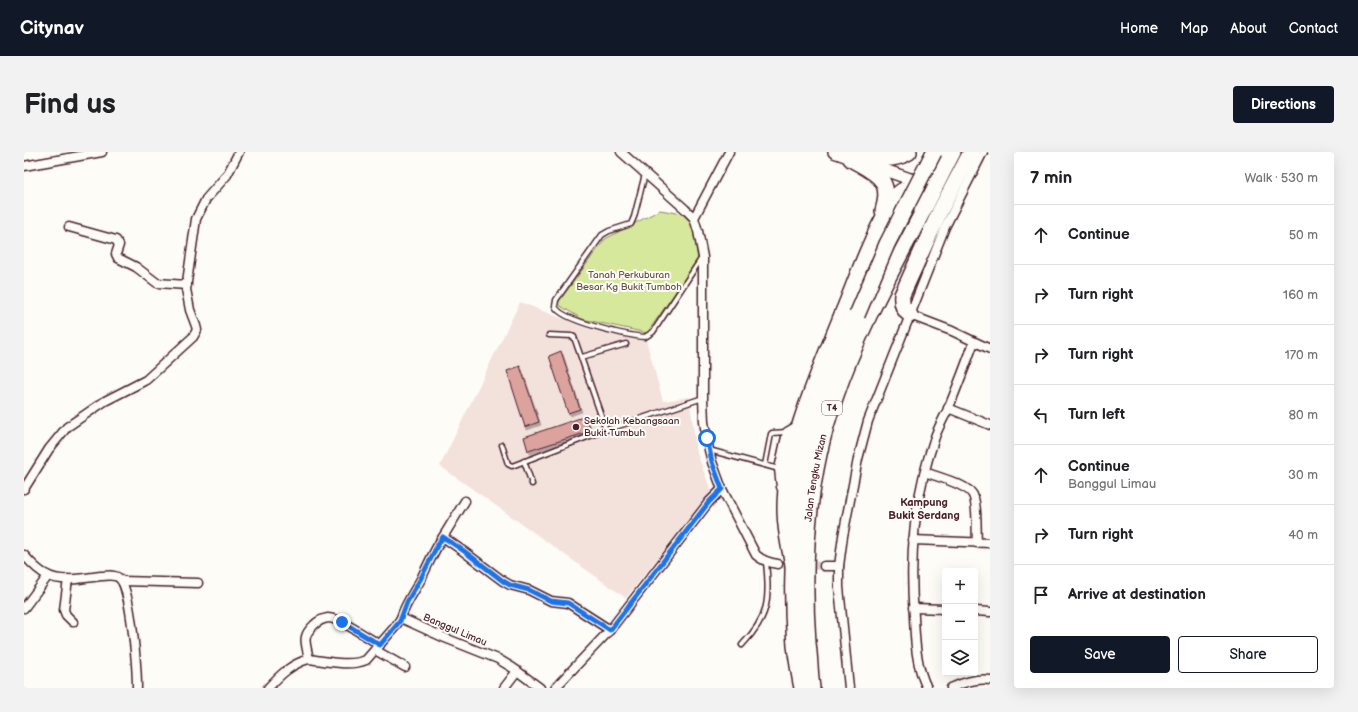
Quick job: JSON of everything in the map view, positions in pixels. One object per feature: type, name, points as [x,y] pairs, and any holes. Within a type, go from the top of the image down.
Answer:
[{"type":"highway","points":[[850,155],[885,159],[896,158],[909,152]]},
{"type":"highway","name":"Jalan Tengku Mizan","points":[[812,688],[806,609],[805,566],[808,512],[822,439],[834,398],[853,351],[940,152]]},
{"type":"highway","name":"Jalan Tengku Mizan","points":[[802,688],[796,648],[793,612],[797,514],[801,479],[807,448],[816,414],[824,392],[887,244],[940,152]]},
{"type":"highway","points":[[910,315],[903,309],[902,295],[940,211],[971,152]]},
{"type":"highway","points":[[794,568],[787,537],[785,508],[792,455],[801,423],[825,357],[879,225],[887,196],[885,184],[874,173],[850,155]]},
{"type":"highway","points":[[872,309],[891,257],[917,201],[916,193],[912,190],[905,190],[897,195],[879,225]]},
{"type":"highway","points":[[809,649],[819,688]]},
{"type":"main road","points":[[834,152],[850,155],[910,179],[924,180],[933,175],[940,152]]},
{"type":"street","points":[[24,166],[102,152]]},
{"type":"street","points":[[24,489],[49,449],[67,427],[105,401],[146,380],[193,337],[197,330],[190,310],[186,289],[196,219],[206,199],[227,175],[239,152]]},
{"type":"street","points":[[622,152],[694,218],[703,257],[703,398],[704,422],[709,450],[722,489],[756,555],[766,562],[778,564]]},
{"type":"street","points":[[694,218],[729,152]]},
{"type":"street","points":[[849,688],[839,587],[839,566],[851,492],[868,421],[945,227],[983,152]]},
{"type":"street","points":[[69,227],[116,240],[119,245],[116,254],[118,258],[136,267],[157,283],[187,285]]},
{"type":"street","points":[[910,315],[952,331],[990,349]]},
{"type":"street","points":[[927,688],[922,679],[918,664],[913,608],[913,540],[915,518],[919,492],[934,439],[974,342]]},
{"type":"street","points":[[948,408],[990,425]]},
{"type":"street","points":[[785,508],[779,469],[787,432],[801,423]]},
{"type":"street","points":[[925,472],[963,487],[973,495],[977,543]]},
{"type":"street","points":[[555,688],[610,630],[709,502],[722,489]]},
{"type":"street","points":[[268,688],[287,669],[296,663],[308,659],[357,663],[366,660],[398,624],[407,602],[437,546],[465,501]]},
{"type":"street","points":[[443,537],[510,585],[529,590],[551,601],[568,603],[610,630]]},
{"type":"street","points":[[913,540],[990,543]]},
{"type":"street","points":[[24,555],[48,576],[53,578],[68,579],[112,575],[122,581],[125,586],[129,606],[137,688]]},
{"type":"street","points":[[824,566],[839,566]]},
{"type":"street","points":[[24,608],[48,576]]},
{"type":"street","points":[[68,579],[64,610],[66,615],[73,622]]},
{"type":"street","points":[[122,581],[198,583]]},
{"type":"street","points":[[913,608],[942,609]]},
{"type":"street","points":[[978,611],[990,612]]},
{"type":"street","name":"Banggul Limau","points":[[401,618],[445,638],[498,659],[540,688]]},
{"type":"street","points":[[308,659],[307,632],[323,619],[335,619],[378,647],[405,667]]},
{"type":"street","points":[[504,688],[517,671]]},
{"type":"street","points":[[952,688],[972,680],[990,680]]},
{"type":"lane","points":[[645,173],[631,224],[609,231],[602,235],[556,300],[556,308],[566,316],[581,322],[606,329],[645,337],[649,336],[703,257]]},
{"type":"lane","points":[[549,335],[574,337],[606,430]]},
{"type":"lane","points":[[582,358],[626,344]]},
{"type":"lane","points":[[502,445],[508,464],[512,466],[606,430],[703,398]]},
{"type":"lane","points":[[765,465],[771,434],[787,432]]},
{"type":"lane","points":[[709,450],[779,469]]},
{"type":"lane","points":[[524,461],[532,484]]},
{"type":"lane","points":[[742,645],[754,632],[763,617],[768,600],[766,562]]},
{"type":"shaded area","name":"Sekolah Kebangsaan Bukit Tumbuh","points":[[520,302],[589,329],[646,340],[663,401],[689,397],[697,453],[711,491],[626,598],[440,466]]},
{"type":"green space","name":"Tanah Perkuburan Besar Kg Bukit Tumboh","points":[[660,210],[683,214],[692,223],[698,260],[647,333],[582,319],[557,304],[605,239]]},
{"type":"building","points":[[561,351],[580,409],[568,413],[549,356]]},
{"type":"building","points":[[520,366],[539,422],[525,427],[507,371]]},
{"type":"building","points":[[586,416],[591,431],[528,451],[524,437]]},
{"type":"tunnel","points":[[778,564],[824,566]]},
{"type":"place","name":"Sekolah Kebangsaan Bukit Tumbuh","points":[[576,427]]},
{"type":"district","name":"Kampung Bukit Serdang","points":[[924,508]]},
{"type":"route","points":[[342,622],[380,645],[400,621],[407,602],[443,537],[510,585],[529,590],[551,601],[568,603],[610,630],[709,502],[722,489],[712,462],[707,438]]}]
